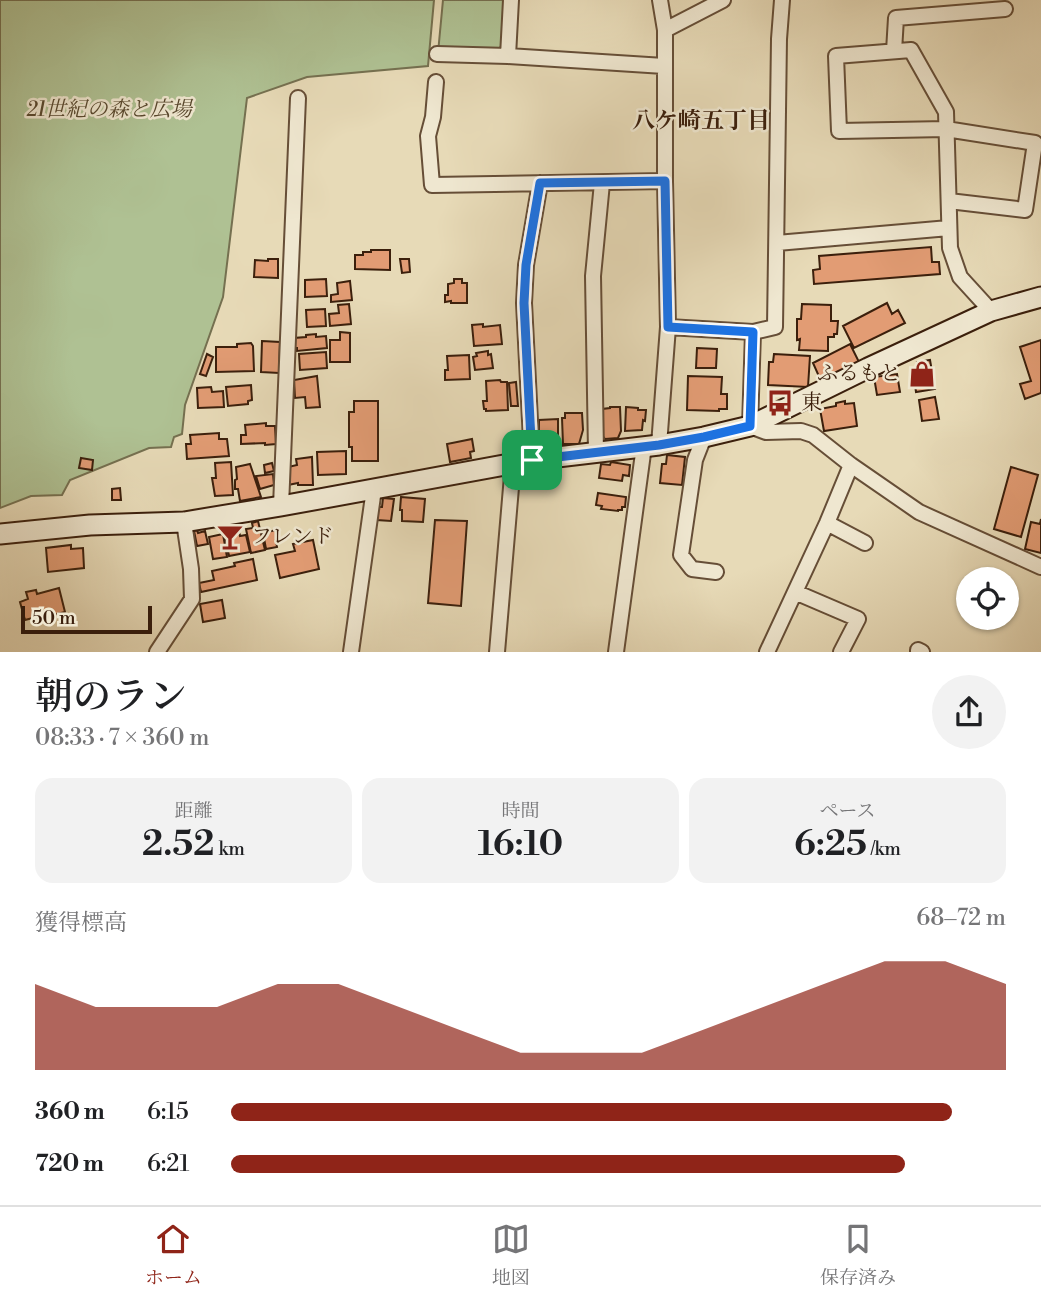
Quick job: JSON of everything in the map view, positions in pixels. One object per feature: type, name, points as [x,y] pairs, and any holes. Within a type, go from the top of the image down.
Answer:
[{"type":"street","points":[[508,55],[511,0]]},
{"type":"street","points":[[616,652],[652,446],[668,327],[665,30],[660,0]]},
{"type":"street","points":[[665,30],[723,0]]},
{"type":"street","points":[[668,327],[753,332],[775,327],[779,39],[782,0]]},
{"type":"street","points":[[894,51],[896,18],[1005,9]]},
{"type":"street","points":[[948,201],[1026,210],[1035,144],[946,129],[839,131],[836,56],[911,50],[946,112],[946,129],[948,201],[950,247],[960,277],[991,311]]},
{"type":"street","points":[[437,54],[508,55],[664,66]]},
{"type":"street","points":[[436,82],[433,117],[428,136],[432,186],[665,181]]},
{"type":"street","points":[[281,506],[298,98]]},
{"type":"street","points":[[497,652],[522,462],[526,265],[540,183]]},
{"type":"street","points":[[596,452],[593,276],[602,183]]},
{"type":"street","points":[[776,243],[949,228]]},
{"type":"street","points":[[0,534],[90,525],[184,522],[522,462],[704,437],[750,426],[991,311],[1041,298]]},
{"type":"street","points":[[750,426],[753,332]]},
{"type":"street","points":[[750,426],[765,432],[802,431],[813,435],[919,512],[1041,567]]},
{"type":"street","points":[[704,437],[695,460],[681,555],[692,569],[716,572]]},
{"type":"street","points":[[767,652],[851,465]]},
{"type":"street","points":[[351,652],[374,489]]},
{"type":"street","points":[[158,652],[192,599],[191,569],[184,522]]},
{"type":"street","points":[[827,523],[866,543]]},
{"type":"street","points":[[795,592],[858,619],[841,652]]},
{"type":"green space","name":"21世紀の森と広場","points":[[0,0],[434,0],[428,66],[307,77],[247,98],[223,297],[185,405],[182,434],[174,437],[171,447],[149,448],[70,480],[62,495],[31,496],[0,508]]},
{"type":"green space","points":[[443,0],[509,0],[507,54],[438,53]]},
{"type":"building","points":[[931,247],[932,262],[939,262],[940,274],[814,284],[813,270],[820,269],[819,256]]},
{"type":"building","points":[[390,250],[390,270],[355,269],[355,255],[363,255],[363,252]]},
{"type":"building","points":[[278,259],[278,278],[254,277],[255,260]]},
{"type":"building","points":[[400,259],[409,259],[410,272],[402,273]]},
{"type":"building","points":[[326,279],[327,296],[305,297],[305,280]]},
{"type":"building","points":[[454,279],[462,279],[462,283],[467,283],[467,303],[445,302],[448,284],[454,283]]},
{"type":"building","points":[[350,281],[352,300],[331,302],[331,295],[338,294],[337,283]]},
{"type":"building","points":[[887,303],[892,314],[898,310],[905,323],[854,348],[843,326]]},
{"type":"building","points":[[349,304],[351,324],[330,326],[329,314],[339,313],[338,305]]},
{"type":"building","points":[[802,304],[831,305],[831,321],[838,321],[837,334],[828,337],[828,351],[799,350],[797,319],[801,319]]},
{"type":"building","points":[[325,309],[326,326],[307,327],[306,310]]},
{"type":"building","points":[[483,324],[483,327],[500,325],[502,344],[474,346],[472,325]]},
{"type":"building","points":[[340,332],[350,333],[350,362],[330,362],[330,340],[340,340]]},
{"type":"building","points":[[316,334],[316,337],[326,336],[327,348],[297,351],[294,338]]},
{"type":"building","points":[[1041,340],[1041,393],[1025,399],[1020,384],[1031,381],[1020,347]]},
{"type":"building","points":[[262,341],[280,342],[279,373],[261,372]]},
{"type":"building","points":[[251,343],[254,371],[216,372],[216,347],[237,347],[237,344]]},
{"type":"building","points":[[850,344],[859,362],[821,381],[813,363]]},
{"type":"building","points":[[697,348],[717,349],[716,368],[696,368]]},
{"type":"building","points":[[488,351],[493,368],[475,370],[473,357],[477,356],[476,353]]},
{"type":"building","points":[[326,352],[327,368],[300,370],[299,354]]},
{"type":"building","points":[[207,354],[213,357],[206,376],[200,374]]},
{"type":"building","points":[[774,354],[810,356],[808,387],[768,385],[769,362],[773,362]]},
{"type":"building","points":[[469,355],[470,379],[445,380],[445,370],[448,370],[447,356]]},
{"type":"building","points":[[930,360],[935,389],[916,392],[914,378],[919,377],[917,362]]},
{"type":"building","points":[[897,374],[900,392],[877,395],[874,377]]},
{"type":"building","points":[[317,376],[320,407],[306,408],[305,397],[295,398],[294,380]]},
{"type":"building","points":[[688,376],[722,377],[721,394],[727,394],[727,409],[687,410]]},
{"type":"building","points":[[486,381],[507,382],[508,410],[486,411],[483,401],[487,401]]},
{"type":"building","points":[[516,382],[518,406],[511,406],[509,383]]},
{"type":"building","points":[[251,385],[252,400],[248,401],[248,404],[228,406],[226,387]]},
{"type":"building","points":[[211,387],[212,392],[223,391],[224,407],[198,408],[197,388]]},
{"type":"building","points":[[935,397],[939,419],[922,421],[919,400]]},
{"type":"building","points":[[354,401],[378,401],[378,461],[352,461],[352,447],[349,447],[349,412],[354,412]]},
{"type":"building","points":[[845,401],[845,404],[854,403],[857,426],[824,431],[820,409]]},
{"type":"building","points":[[620,407],[621,431],[618,438],[605,439],[602,435],[602,409]]},
{"type":"building","points":[[626,407],[646,410],[642,430],[625,431]]},
{"type":"building","points":[[565,413],[582,413],[583,430],[579,444],[563,444],[562,418],[565,418]]},
{"type":"building","points":[[558,419],[558,446],[539,447],[539,420]]},
{"type":"building","points":[[266,423],[266,426],[275,426],[276,444],[241,444],[241,435],[246,435],[245,425]]},
{"type":"building","points":[[219,433],[219,439],[227,439],[229,456],[187,459],[186,444],[191,444],[190,435]]},
{"type":"building","points":[[472,439],[474,451],[470,452],[471,458],[450,462],[447,444]]},
{"type":"building","points":[[346,451],[346,474],[318,475],[317,452]]},
{"type":"building","points":[[667,455],[685,457],[682,485],[660,483],[662,464],[666,464]]},
{"type":"building","points":[[312,457],[313,485],[288,485],[288,467],[297,465],[296,459]]},
{"type":"building","points":[[81,458],[93,460],[92,470],[79,468]]},
{"type":"building","points":[[231,462],[233,495],[215,496],[212,478],[216,478],[215,463]]},
{"type":"building","points":[[611,462],[630,465],[629,476],[623,475],[622,481],[599,478],[601,464],[610,465]]},
{"type":"building","points":[[272,463],[274,471],[265,473],[264,465]]},
{"type":"building","points":[[250,464],[261,497],[240,501],[238,489],[235,489],[236,467]]},
{"type":"building","points":[[1011,467],[1038,475],[1021,537],[994,529]]},
{"type":"building","points":[[273,474],[274,485],[260,489],[256,476]]},
{"type":"building","points":[[120,488],[121,500],[112,500],[112,489]]},
{"type":"building","points":[[598,493],[626,497],[625,507],[618,511],[601,509],[602,506],[596,505]]},
{"type":"building","points":[[401,497],[425,499],[423,522],[402,521]]},
{"type":"building","points":[[383,498],[394,499],[391,521],[377,520],[378,507],[382,507]]},
{"type":"building","points":[[1041,519],[1041,553],[1025,549],[1031,522],[1040,524]]},
{"type":"building","points":[[435,520],[467,521],[461,606],[428,603]]},
{"type":"building","points":[[258,521],[265,550],[251,553],[246,529],[253,528],[252,523]]},
{"type":"building","points":[[233,525],[234,528],[238,527],[240,536],[246,535],[250,552],[229,556],[223,526]]},
{"type":"building","points":[[197,530],[198,533],[205,531],[208,544],[197,546],[194,531]]},
{"type":"building","points":[[276,530],[277,547],[266,549],[263,533]]},
{"type":"building","points":[[223,534],[227,557],[213,559],[209,537]]},
{"type":"building","points":[[313,540],[319,569],[280,578],[275,555],[295,551],[293,544]]},
{"type":"building","points":[[71,545],[71,549],[83,548],[84,568],[48,572],[46,548]]},
{"type":"building","points":[[253,559],[257,580],[201,592],[199,583],[214,580],[212,571]]},
{"type":"building","points":[[59,588],[65,612],[25,620],[20,602],[28,599],[26,592],[36,590],[37,594]]},
{"type":"building","points":[[222,600],[225,618],[203,622],[200,604]]},
{"type":"place","name":"ふるもと","points":[[922,374]]},
{"type":"place","name":"東","points":[[780,403]]},
{"type":"place","name":"フレンド","points":[[230,537]]},
{"type":"district","name":"八ケ崎五丁目","points":[[701,121]]},
{"type":"route","points":[[665,181],[668,327],[753,332],[750,426],[659,445],[532,460],[524,303],[526,265],[540,183],[665,181]]}]
